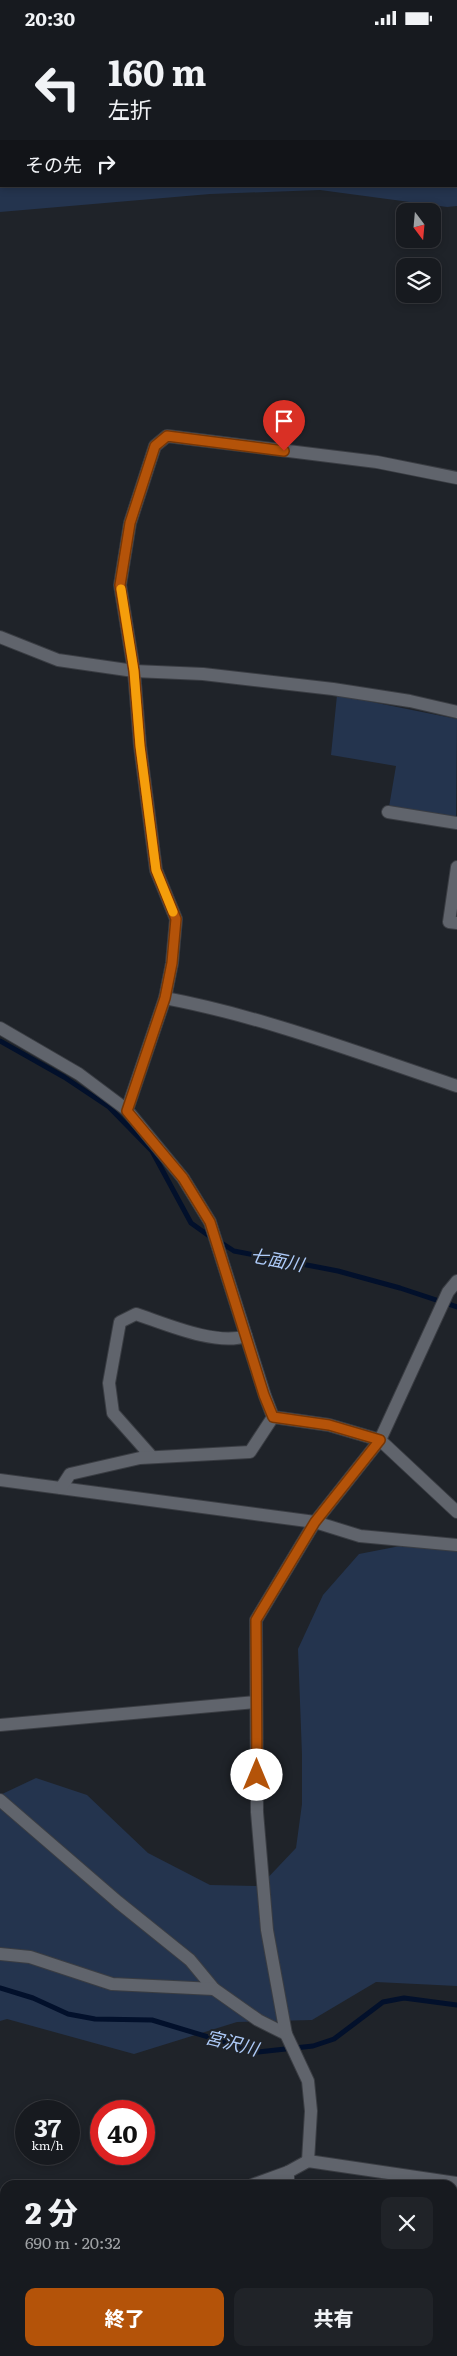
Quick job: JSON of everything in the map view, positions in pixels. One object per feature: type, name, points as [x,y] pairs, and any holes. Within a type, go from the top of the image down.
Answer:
[{"type":"street","points":[[127,1111],[165,998],[172,963],[176,919],[156,870],[140,746],[134,671],[120,585],[133,515],[155,446],[167,436],[378,462],[457,478]]},
{"type":"street","points":[[0,637],[58,660],[134,671],[203,674],[334,689],[410,701],[457,712]]},
{"type":"street","points":[[388,812],[457,823]]},
{"type":"street","points":[[457,867],[449,921],[457,923]]},
{"type":"street","points":[[165,998],[254,1019],[457,1086]]},
{"type":"street","points":[[0,1028],[79,1074],[127,1111],[183,1178],[212,1227],[273,1417]]},
{"type":"street","points":[[288,2179],[308,2161],[311,2111],[308,2081],[286,2034],[266,1930],[257,1811],[256,1620],[315,1522],[380,1440],[448,1292],[457,1281]]},
{"type":"street","points":[[152,1457],[113,1413],[109,1383],[120,1322],[136,1315],[200,1335],[235,1340],[246,1336]]},
{"type":"street","points":[[273,1417],[329,1425],[380,1440],[457,1512]]},
{"type":"street","points":[[61,1488],[70,1474],[152,1457],[250,1452],[273,1417]]},
{"type":"street","points":[[0,1480],[315,1522],[360,1535],[457,1545]]},
{"type":"street","points":[[0,1725],[256,1702]]},
{"type":"street","points":[[0,1800],[118,1902],[190,1960],[214,1989],[258,2020],[286,2034]]},
{"type":"street","points":[[0,1954],[30,1957],[112,1984],[214,1989]]},
{"type":"street","points":[[308,2161],[437,2180]]},
{"type":"shaded area","points":[[0,187],[457,187],[457,206],[447,207],[441,206],[441,203],[417,203],[320,190],[210,194],[0,212]]},
{"type":"shaded area","points":[[337,695],[457,719],[456,818],[389,807],[396,766],[331,755]]},
{"type":"shaded area","points":[[436,1539],[457,1542],[457,1986],[376,1982],[312,2020],[237,2022],[134,2054],[7,2019],[0,2021],[0,1795],[36,1778],[87,1795],[148,1853],[210,1885],[260,1886],[296,1848],[302,1804],[298,1649],[323,1595],[359,1554]]},
{"type":"waterway","name":"七面川","points":[[0,1041],[64,1077],[109,1107],[152,1151],[191,1223],[212,1238]]},
{"type":"waterway","name":"七面川","points":[[220,1242],[234,1251],[338,1271],[400,1288],[457,1307]]},
{"type":"waterway","name":"宮沢川","points":[[0,1988],[33,1998],[68,2014],[95,2019],[152,2020],[258,2052],[313,2046],[334,2039],[383,2002],[404,1998],[457,2005]]},
{"type":"slow traffic","points":[[121,589],[134,671],[140,746],[156,870],[173,912]]},
{"type":"route","points":[[257,1775],[256,1620],[315,1522],[380,1440],[329,1425],[273,1417],[264,1395],[210,1222],[183,1178],[127,1111],[165,998],[172,963],[176,919],[156,870],[140,746],[134,671],[120,585],[130,523],[155,446],[167,436],[284,451]]}]
